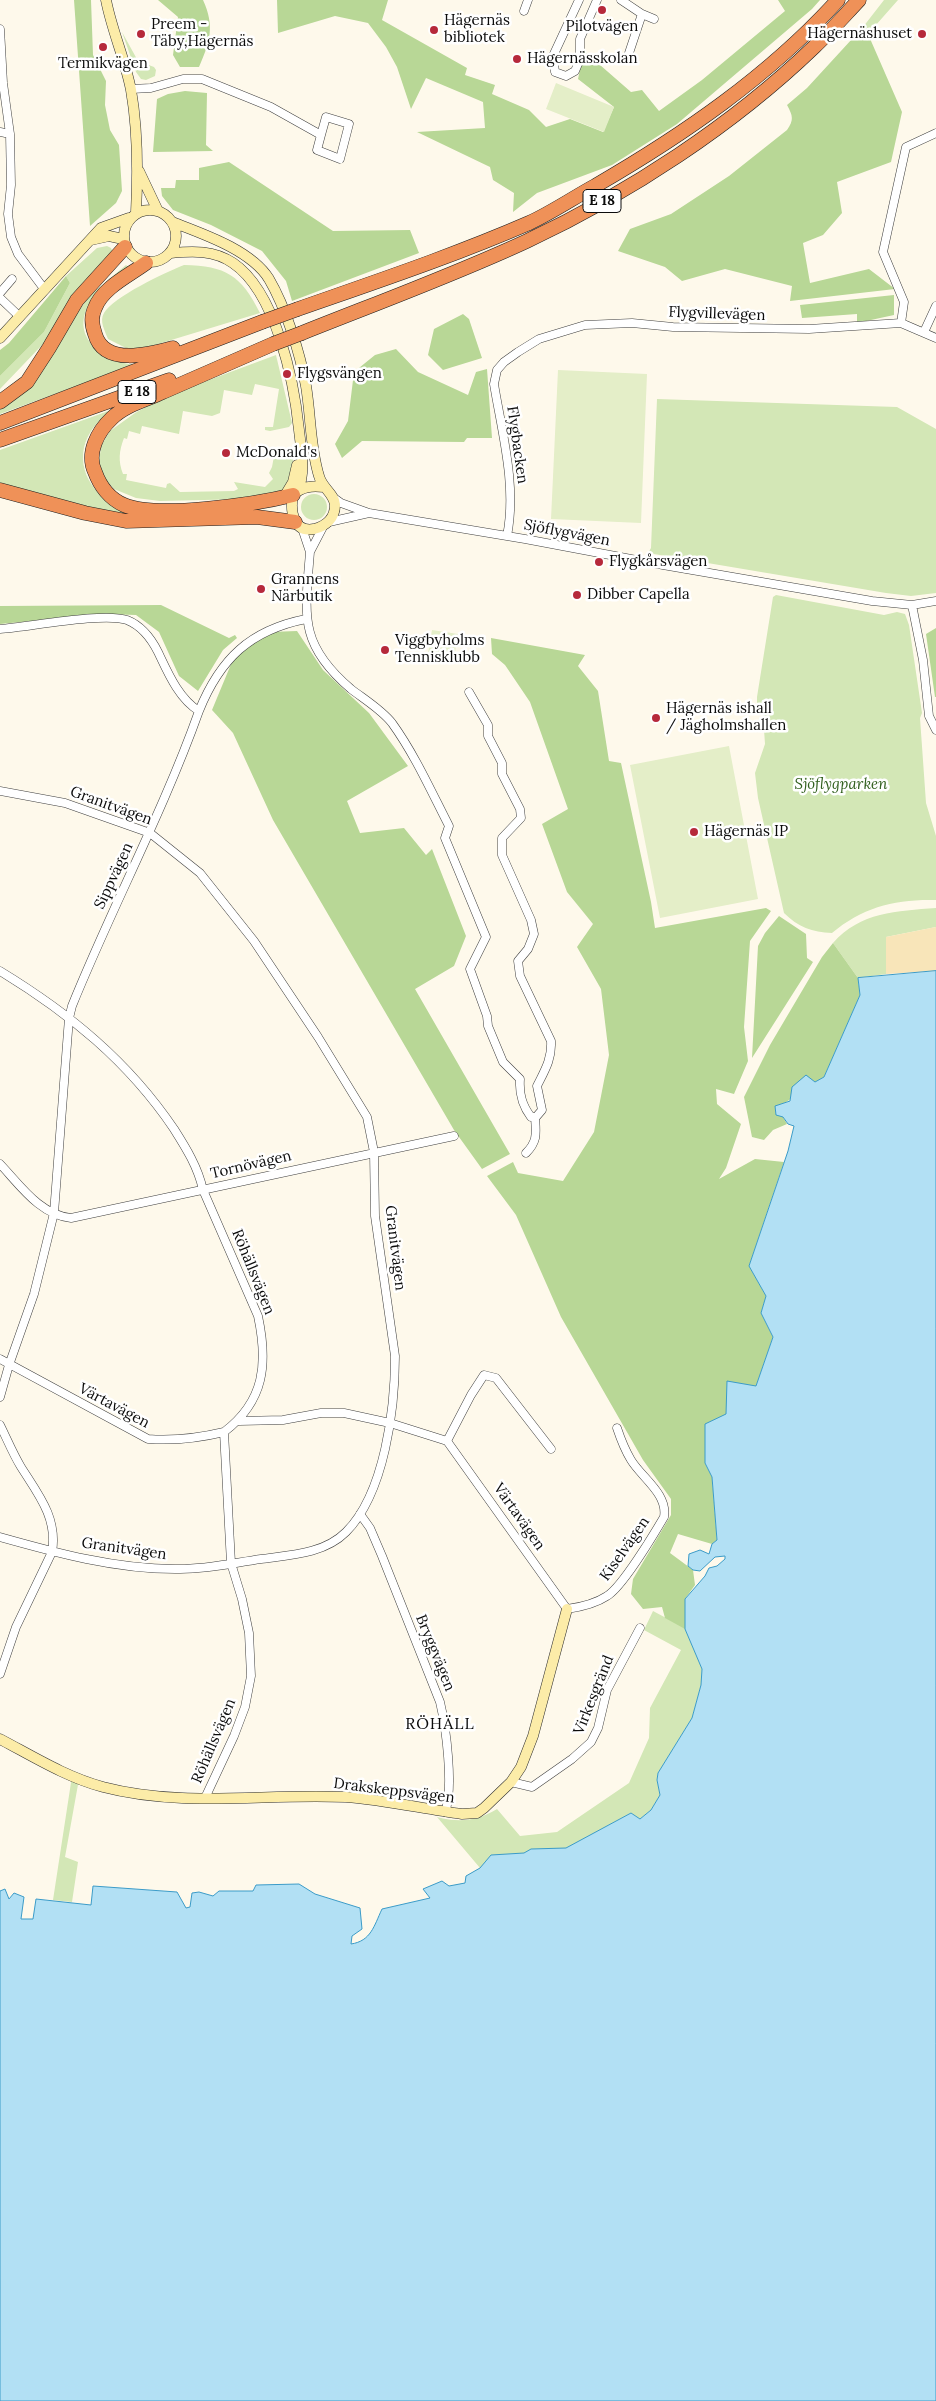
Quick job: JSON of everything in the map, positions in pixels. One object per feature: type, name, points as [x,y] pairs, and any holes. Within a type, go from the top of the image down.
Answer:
[{"type":"highway","name":"E 18","points":[[0,424],[262,322],[425,264],[530,222],[640,160],[714,111],[778,59],[838,0]]},
{"type":"highway","name":"E 18","points":[[0,440],[274,344],[526,241],[591,208],[660,166],[726,120],[814,47],[859,0]]},
{"type":"highway","points":[[0,402],[27,382],[77,300],[124,243]]},
{"type":"highway","points":[[146,263],[111,288],[95,307],[92,324],[96,338],[105,348],[118,354],[132,356],[152,354],[262,322]]},
{"type":"highway","points":[[274,344],[124,409],[103,428],[95,442],[92,458],[94,470],[110,495],[125,505],[140,509],[173,510],[266,502],[291,494]]},
{"type":"highway","points":[[0,490],[84,513],[126,521],[257,517],[299,525]]},
{"type":"street","points":[[106,0],[110,24],[131,89],[137,166],[132,216],[124,230],[124,243]]},
{"type":"street","points":[[524,11],[528,0]]},
{"type":"street","points":[[579,0],[553,56],[555,72],[566,76],[575,71],[580,59],[580,39],[597,0]]},
{"type":"street","points":[[622,0],[642,14],[654,19]]},
{"type":"street","points":[[629,53],[642,14]]},
{"type":"street","points":[[0,29],[3,83],[10,134],[11,185],[8,214],[11,237],[18,254],[45,290]]},
{"type":"street","points":[[131,89],[151,88],[183,79],[202,79],[271,107],[321,135]]},
{"type":"street","points":[[326,117],[349,124],[340,159],[317,150],[321,135],[326,117]]},
{"type":"street","points":[[0,132],[10,134]]},
{"type":"street","points":[[901,323],[904,302],[883,252],[906,147],[936,133]]},
{"type":"street","points":[[137,166],[158,211]]},
{"type":"street","points":[[0,338],[101,228],[149,209],[158,211],[172,222],[254,261],[269,278],[297,349],[306,386],[318,472],[324,487],[334,498],[335,507],[310,552]]},
{"type":"street","points":[[91,240],[109,236],[124,243],[134,258],[146,263],[164,259],[171,253],[176,243],[176,232],[172,222]]},
{"type":"street","points":[[171,253],[194,251],[221,256],[234,264],[253,282],[268,311],[289,366],[296,395],[301,450],[301,482],[291,494]]},
{"type":"street","points":[[0,293],[12,279]]},
{"type":"street","points":[[0,298],[20,317]]},
{"type":"street","points":[[924,332],[936,306]]},
{"type":"street","name":"Flygvillevägen","points":[[504,362],[538,339],[585,325],[632,322],[673,327],[809,329],[901,323],[936,338]]},
{"type":"street","name":"Flygbacken","points":[[504,362],[497,370],[494,384],[509,474],[510,520],[507,536]]},
{"type":"street","points":[[301,450],[291,494],[291,512],[299,525],[310,552],[306,619],[313,642],[329,669],[391,721],[416,762],[449,826],[445,838],[486,936],[470,969],[503,1062],[520,1079],[519,1092],[522,1102],[531,1117],[535,1117]]},
{"type":"street","points":[[291,494],[307,487],[324,487]]},
{"type":"street","name":"Sjöflygvägen","points":[[334,498],[341,503],[369,513],[872,601],[912,605],[936,601]]},
{"type":"street","name":"Sjöflygvägen","points":[[326,524],[369,513]]},
{"type":"street","points":[[299,525],[312,529],[326,524]]},
{"type":"street","points":[[912,605],[923,660],[929,716],[936,730]]},
{"type":"street","points":[[0,630],[103,618],[128,621],[144,631],[151,639],[188,704],[199,711]]},
{"type":"street","name":"Sippvägen","points":[[0,1397],[34,1294],[54,1213],[69,1018],[105,927],[174,781],[199,711],[220,669],[234,652],[269,629],[306,619]]},
{"type":"street","points":[[469,692],[488,725],[488,736],[502,763],[502,774],[520,809],[521,818],[502,838],[502,855],[531,920],[534,934],[528,949],[518,961],[520,976],[551,1041],[552,1053],[550,1061],[537,1086],[542,1110],[535,1117]]},
{"type":"street","name":"Granitvägen","points":[[0,791],[65,803],[150,833],[200,873],[254,941],[355,1095],[367,1117],[374,1152],[375,1216],[394,1356],[390,1423],[377,1477],[360,1514],[344,1533],[324,1546],[291,1555],[176,1570],[136,1568],[52,1552],[0,1537]]},
{"type":"street","name":"Röhällsvägen","points":[[0,971],[36,993],[69,1018],[117,1057],[138,1080],[187,1149],[258,1316],[263,1336],[263,1375],[256,1393],[239,1421],[224,1432],[231,1563],[241,1592],[249,1633],[251,1676],[240,1720],[205,1798]]},
{"type":"street","points":[[526,1153],[534,1145],[538,1133],[535,1117]]},
{"type":"street","name":"Tornövägen","points":[[54,1213],[62,1217],[71,1218],[454,1136]]},
{"type":"street","points":[[0,1164],[36,1203],[54,1213]]},
{"type":"street","name":"Värtavägen","points":[[0,1359],[148,1439],[169,1441],[198,1438],[224,1432]]},
{"type":"street","points":[[239,1421],[283,1420],[332,1413],[363,1416],[447,1441],[471,1395],[484,1375],[496,1378],[551,1449]]},
{"type":"street","points":[[0,1425],[20,1465],[47,1508],[54,1538],[52,1552],[16,1628],[0,1674]]},
{"type":"street","name":"Kiselvägen","points":[[567,1609],[581,1607],[608,1595],[619,1584],[664,1517],[666,1508],[660,1497],[633,1463],[622,1445],[617,1428]]},
{"type":"street","name":"Värtavägen","points":[[447,1441],[567,1609]]},
{"type":"street","name":"Bryggvägen","points":[[360,1514],[370,1528],[440,1702],[445,1721],[448,1766],[448,1803],[445,1812]]},
{"type":"street","name":"Drakskeppsvägen","points":[[0,1740],[46,1765],[105,1787],[159,1796],[205,1798],[346,1797],[445,1812],[477,1813],[511,1782],[527,1755],[567,1609]]},
{"type":"street","name":"Virkesgränd","points":[[511,1782],[532,1787],[586,1748],[598,1728],[608,1690],[640,1628]]},
{"type":"green space","points":[[74,0],[91,0],[93,55],[106,81],[105,105],[110,130],[119,145],[122,191],[116,203],[90,226]]},
{"type":"green space","points":[[158,0],[203,0],[209,18],[210,34],[199,67],[180,67],[173,55],[178,17]]},
{"type":"green space","points":[[277,0],[388,0],[382,20],[467,68],[465,75],[495,85],[492,94],[529,110],[546,127],[570,119],[603,132],[614,107],[578,79],[584,51],[631,92],[642,90],[659,111],[702,80],[785,11],[778,0],[820,0],[812,9],[677,124],[612,165],[537,193],[513,212],[514,193],[493,180],[490,167],[417,132],[485,128],[483,102],[426,78],[411,109],[397,67],[386,47],[368,23],[335,16],[278,33]]},
{"type":"green space","points":[[884,0],[898,0],[868,34],[863,27]]},
{"type":"green space","points":[[863,27],[868,34],[902,112],[891,162],[837,182],[842,213],[823,235],[803,243],[810,283],[869,269],[895,289],[790,301],[792,286],[725,269],[682,281],[665,267],[618,251],[630,229],[671,214],[729,176],[787,130],[792,118],[787,105],[807,88]]},
{"type":"green space","points":[[122,32],[138,61],[154,67],[156,70],[155,76],[146,80],[141,79],[136,72]]},
{"type":"green space","points":[[556,83],[614,107],[604,132],[546,109]]},
{"type":"green space","points":[[185,91],[207,93],[206,145],[213,151],[153,152],[157,99],[168,94]]},
{"type":"green space","points":[[229,162],[333,231],[410,230],[419,253],[292,301],[286,281],[262,251],[211,225],[173,210],[162,196],[161,188],[175,188],[176,180],[199,180],[199,168]]},
{"type":"green space","points":[[107,246],[111,248],[114,255],[82,289],[44,343],[0,389],[0,376],[44,332],[70,283],[66,276],[97,248]]},
{"type":"green space","points":[[126,265],[130,268],[106,285],[87,308],[84,330],[88,339],[103,354],[134,365],[0,414],[0,408],[45,364],[88,297]]},
{"type":"green space","points":[[184,265],[211,268],[231,275],[246,290],[260,313],[145,348],[128,349],[108,339],[102,319],[109,307],[141,286]]},
{"type":"green space","points":[[66,276],[70,283],[44,332],[0,376],[0,350],[9,343]]},
{"type":"green space","points":[[894,295],[894,315],[857,323],[857,314],[802,318],[800,305]]},
{"type":"green space","points":[[463,314],[469,319],[482,358],[443,370],[428,355],[434,329]]},
{"type":"green space","points":[[396,349],[418,372],[468,395],[476,372],[487,369],[492,438],[467,438],[464,442],[362,441],[342,458],[335,444],[348,421],[354,372],[375,355]]},
{"type":"green space","points":[[276,355],[292,423],[289,427],[270,431],[265,430],[265,427],[273,427],[279,389],[255,384],[252,395],[224,390],[220,413],[212,416],[183,411],[179,434],[142,426],[140,434],[129,431],[127,439],[124,438],[122,443],[120,460],[123,474],[127,474],[126,480],[166,488],[167,484],[170,483],[180,492],[234,491],[238,489],[234,482],[265,487],[273,479],[269,473],[275,451],[294,451],[291,478],[281,492],[248,499],[160,501],[136,498],[114,489],[104,478],[99,463],[101,446],[110,431],[135,413],[166,396]]},
{"type":"green space","points":[[558,370],[647,374],[641,523],[551,519]]},
{"type":"green space","points":[[657,399],[897,407],[936,429],[936,593],[911,596],[886,593],[648,553],[651,548]]},
{"type":"green space","points":[[114,409],[91,431],[83,453],[86,475],[98,493],[107,501],[117,507],[240,516],[119,514],[71,504],[0,484],[0,450]]},
{"type":"green space","points":[[314,494],[323,498],[327,507],[323,516],[314,520],[305,516],[301,507],[305,498]]},
{"type":"green space","name":"Sjöflygparken","points":[[776,595],[884,615],[897,612],[905,614],[909,625],[922,713],[920,718],[926,803],[936,836],[936,900],[907,901],[880,906],[856,917],[832,933],[806,928],[784,913],[758,798],[755,773],[765,744],[763,715],[757,704],[757,697],[773,597]]},
{"type":"green space","points":[[161,605],[229,638],[235,635],[237,638],[223,650],[198,691],[179,676],[159,632],[136,615],[104,614],[0,624],[0,606]]},
{"type":"green space","points":[[936,628],[936,697],[935,697],[926,634]]},
{"type":"green space","points":[[432,630],[458,634],[454,658],[428,654]]},
{"type":"green space","points":[[297,631],[323,670],[369,713],[408,766],[347,801],[360,833],[404,828],[426,855],[432,849],[466,936],[454,966],[415,989],[510,1154],[482,1169],[454,1130],[273,820],[233,733],[212,710],[234,657],[270,632]]},
{"type":"green space","points":[[491,638],[585,655],[578,666],[598,691],[609,761],[621,763],[655,928],[766,908],[771,911],[750,941],[744,1027],[748,1061],[734,1094],[716,1089],[717,1104],[741,1124],[726,1168],[719,1179],[755,1159],[784,1162],[749,1266],[766,1296],[761,1313],[773,1337],[756,1386],[726,1414],[705,1463],[712,1477],[717,1540],[712,1544],[678,1534],[670,1553],[693,1570],[695,1585],[685,1599],[685,1629],[665,1618],[662,1607],[643,1609],[631,1594],[633,1579],[671,1515],[671,1499],[643,1460],[561,1317],[516,1215],[487,1176],[513,1162],[518,1173],[563,1181],[594,1132],[609,1055],[601,989],[577,947],[593,924],[567,892],[542,824],[568,809],[530,702],[505,665],[492,654]]},
{"type":"green space","name":"Hägernäs IP","points":[[729,746],[758,899],[660,918],[630,765]]},
{"type":"green space","points":[[936,908],[936,927],[886,937],[886,974],[858,978],[833,943],[855,925],[867,919],[893,912]]},
{"type":"green space","points":[[779,916],[806,934],[807,958],[813,962],[752,1058],[758,946],[765,933]]},
{"type":"green space","points":[[833,943],[858,978],[860,995],[824,1077],[783,1104],[783,1117],[787,1124],[773,1130],[764,1140],[752,1137],[744,1097],[770,1045],[822,957]]},
{"type":"green space","points":[[653,1611],[685,1628],[702,1669],[701,1685],[692,1718],[658,1773],[657,1780],[660,1795],[651,1810],[640,1819],[631,1813],[566,1849],[546,1849],[492,1883],[449,1886],[465,1883],[466,1876],[480,1868],[437,1817],[468,1820],[497,1809],[520,1836],[557,1832],[629,1783],[649,1738],[650,1708],[681,1650],[644,1630]]},
{"type":"green space","points":[[72,1776],[79,1779],[65,1857],[78,1862],[72,1902],[53,1900]]},
{"type":"sand","points":[[936,927],[936,971],[886,974],[886,937]]},
{"type":"water","points":[[936,971],[936,2401],[0,2401],[0,1891],[5,1889],[9,1899],[14,1893],[24,1897],[21,1919],[33,1919],[36,1899],[91,1905],[93,1886],[177,1892],[186,1908],[190,1907],[192,1893],[199,1892],[213,1896],[219,1891],[253,1891],[256,1885],[299,1884],[315,1894],[360,1908],[362,1929],[352,1936],[351,1944],[363,1940],[371,1932],[382,1909],[430,1898],[423,1889],[442,1881],[449,1886],[465,1883],[466,1876],[480,1868],[491,1855],[524,1853],[531,1849],[566,1848],[631,1813],[640,1819],[651,1810],[660,1795],[657,1780],[658,1773],[692,1718],[701,1685],[702,1669],[685,1629],[685,1599],[705,1576],[709,1568],[717,1566],[725,1559],[725,1556],[715,1557],[700,1571],[693,1570],[688,1566],[689,1554],[700,1550],[709,1554],[712,1544],[717,1540],[712,1477],[705,1463],[705,1424],[726,1414],[727,1381],[756,1386],[773,1337],[761,1313],[766,1296],[749,1266],[788,1151],[794,1126],[788,1124],[783,1117],[776,1115],[775,1106],[790,1101],[792,1087],[806,1075],[815,1082],[824,1077],[860,995],[858,978]]},
{"type":"place","name":"Pilotvägen","points":[[602,10]]},
{"type":"place","name":"Hägernäs bibliotek","points":[[434,30]]},
{"type":"place","name":"Preem - Täby,Hägernäs","points":[[141,34]]},
{"type":"place","name":"Hägernäshuset","points":[[922,34]]},
{"type":"place","name":"Termikvägen","points":[[103,47]]},
{"type":"place","name":"Hägernässkolan","points":[[517,59]]},
{"type":"place","name":"Flygsvängen","points":[[287,374]]},
{"type":"place","name":"McDonald's","points":[[226,453]]},
{"type":"place","name":"Flygkårsvägen","points":[[599,562]]},
{"type":"place","name":"Grannens Närbutik","points":[[261,589]]},
{"type":"place","name":"Dibber Capella","points":[[577,595]]},
{"type":"place","name":"Viggbyholms Tennisklubb","points":[[385,650]]},
{"type":"place","name":"Hägernäs ishall / Jägholmshallen","points":[[656,718]]},
{"type":"place","name":"Hägernäs IP","points":[[694,832]]},
{"type":"district","name":"RÖHÄLL","points":[[440,1724]]}]
